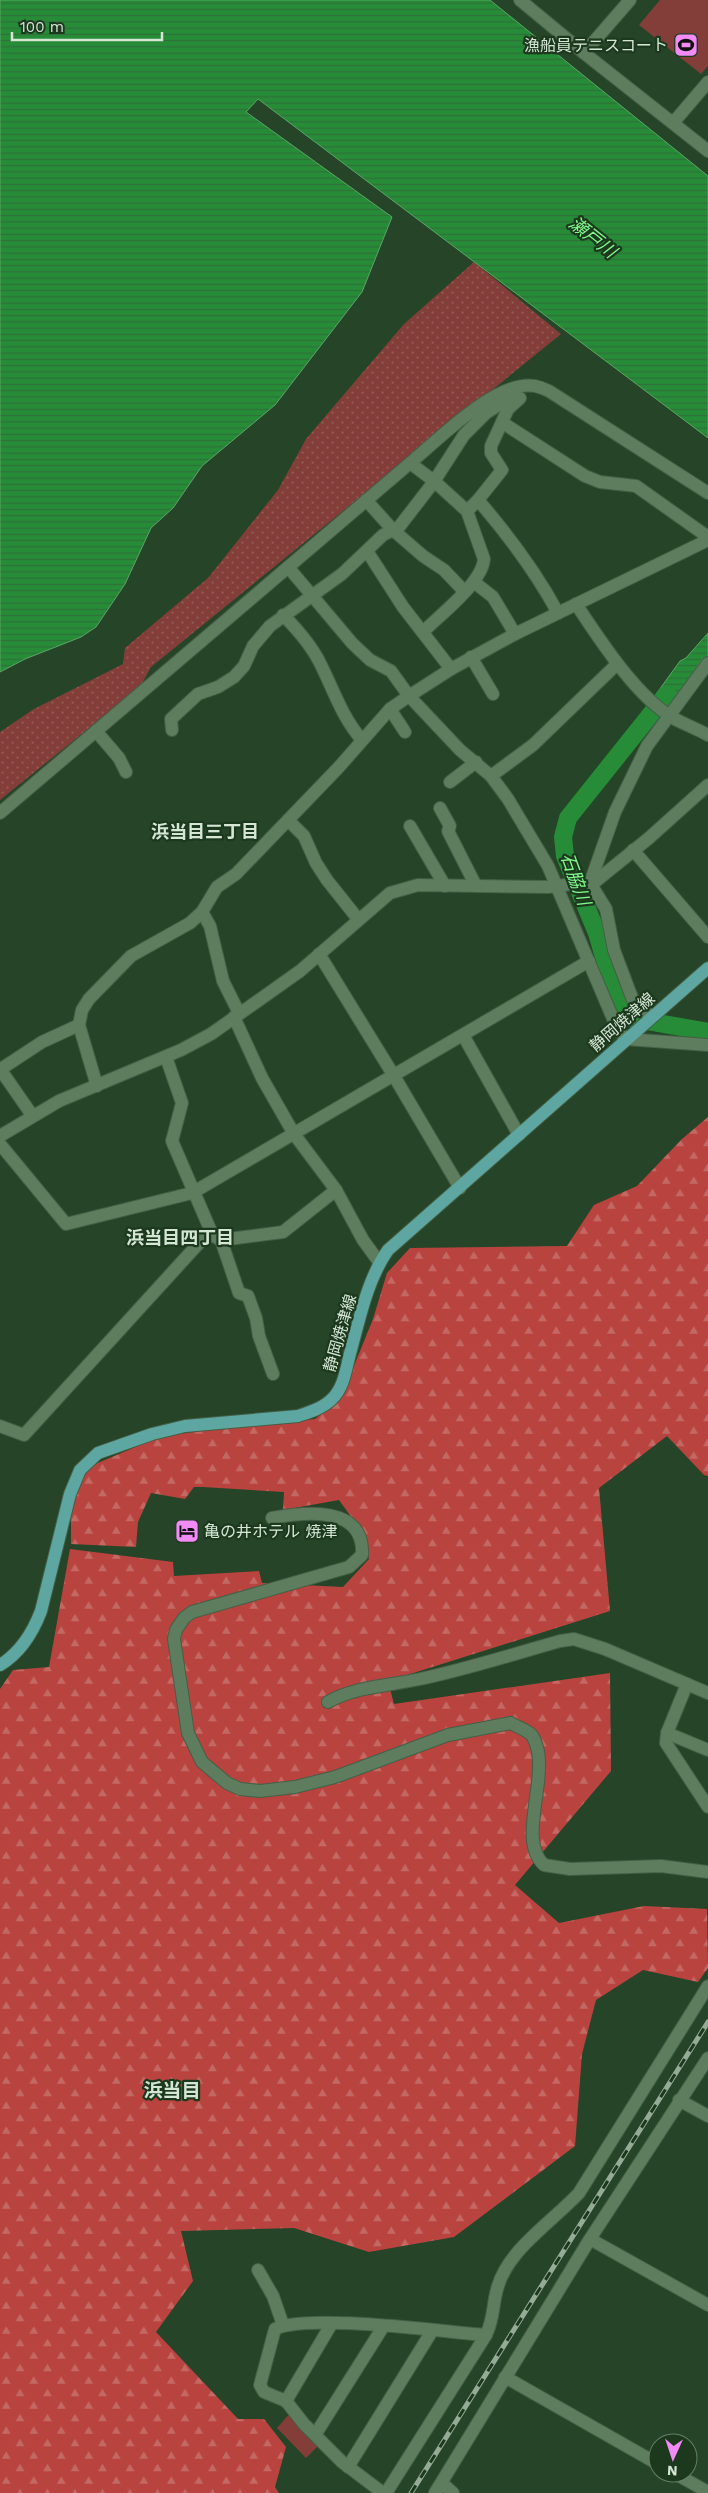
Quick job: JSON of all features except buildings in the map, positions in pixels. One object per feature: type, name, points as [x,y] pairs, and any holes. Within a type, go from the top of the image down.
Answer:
[{"type":"main road","name":"静岡焼津線","points":[[0,1665],[19,1648],[34,1630],[42,1611],[68,1502],[80,1470],[98,1453],[152,1434],[185,1426],[298,1416],[314,1411],[332,1400],[342,1384],[351,1348],[379,1262],[388,1250],[708,968]]},
{"type":"street","points":[[520,0],[708,151]]},
{"type":"street","points":[[584,53],[630,0]]},
{"type":"street","points":[[673,123],[708,82]]},
{"type":"street","points":[[467,511],[502,470],[491,453],[491,446],[503,424],[508,409],[534,385]]},
{"type":"street","points":[[0,813],[410,462],[482,404],[502,392],[534,385],[571,404],[708,493]]},
{"type":"street","points":[[172,730],[171,719],[198,694],[218,687],[234,677],[244,666],[253,646],[270,626],[342,574],[383,535],[399,527],[434,481],[464,435],[505,401],[520,398]]},
{"type":"street","points":[[97,1086],[79,1025],[82,1010],[89,999],[131,956],[183,928],[202,912],[217,887],[236,874],[339,767],[390,709],[472,657],[708,538],[636,486],[600,482],[585,476],[503,424]]},
{"type":"street","points":[[410,462],[467,511],[484,559],[483,567],[474,582],[424,632]]},
{"type":"street","points":[[366,500],[393,530],[422,556],[444,570],[464,591]]},
{"type":"street","points":[[478,500],[510,538],[535,572],[558,613]]},
{"type":"street","points":[[367,551],[394,594],[451,669]]},
{"type":"street","points":[[288,567],[352,643],[370,660],[391,671],[409,696],[460,750],[491,776],[536,843],[617,1028],[630,1035],[708,1045]]},
{"type":"street","points":[[474,582],[493,597],[515,634]]},
{"type":"street","points":[[576,604],[617,664],[652,700],[668,714],[708,735]]},
{"type":"street","points":[[284,615],[310,646],[321,663],[339,707],[349,725],[362,740]]},
{"type":"street","points":[[472,657],[493,694]]},
{"type":"street","points":[[590,883],[615,812],[647,746],[668,714],[708,663]]},
{"type":"street","points":[[491,776],[533,745],[617,664]]},
{"type":"street","points":[[390,709],[405,732]]},
{"type":"street","points":[[96,731],[119,758],[126,772]]},
{"type":"street","points":[[450,782],[476,762]]},
{"type":"street","points":[[0,1136],[32,1115],[166,1057],[211,1034],[300,971],[380,900],[406,887],[556,887],[596,881],[708,784]]},
{"type":"street","points":[[440,808],[450,826],[448,830],[476,886]]},
{"type":"street","points":[[288,820],[304,836],[327,880],[358,919]]},
{"type":"street","points":[[410,826],[445,886]]},
{"type":"street","points":[[633,850],[708,937]]},
{"type":"street","points":[[590,883],[606,908],[614,950],[634,1003],[652,1017]]},
{"type":"street","points":[[202,912],[210,926],[223,981],[262,1078],[294,1134],[336,1190],[363,1240],[379,1262]]},
{"type":"street","points":[[319,954],[460,1188]]},
{"type":"street","points":[[0,1144],[66,1224],[192,1192],[589,961]]},
{"type":"street","points":[[32,1115],[1,1069],[42,1042],[79,1025]]},
{"type":"street","points":[[463,1035],[518,1135]]},
{"type":"street","points":[[166,1057],[182,1103],[172,1140],[192,1192],[213,1236],[221,1240],[283,1232],[336,1190]]},
{"type":"street","points":[[0,1426],[24,1435],[210,1231]]},
{"type":"street","points":[[221,1240],[239,1293],[248,1296],[256,1318],[259,1336],[274,1374]]},
{"type":"street","points":[[272,1518],[298,1513],[328,1515],[343,1520],[355,1529],[359,1536],[363,1544],[362,1555],[349,1567],[192,1612],[184,1618],[176,1630],[176,1650],[188,1733],[202,1762],[227,1783],[240,1789],[260,1791],[295,1787],[336,1777],[448,1735],[511,1723],[532,1735],[537,1748],[539,1769],[533,1839],[535,1851],[544,1865],[570,1869],[660,1866],[708,1872]]},
{"type":"street","points":[[328,1702],[346,1692],[419,1679],[560,1640],[574,1639],[605,1648],[708,1693]]},
{"type":"street","points":[[687,1684],[667,1733],[666,1743],[708,1807]]},
{"type":"street","points":[[667,1733],[708,1750]]},
{"type":"street","points":[[486,2335],[332,2323],[283,2325],[276,2329],[271,2340],[260,2385],[264,2392],[286,2401],[315,2435],[348,2467],[385,2493],[486,2335],[493,2320],[498,2286],[516,2253],[560,2214],[579,2193],[708,1986]]},
{"type":"street","points":[[453,2493],[439,2488],[590,2239],[708,2058]]},
{"type":"street","points":[[679,2100],[708,2116]]},
{"type":"street","points":[[590,2239],[708,2305]]},
{"type":"street","points":[[258,2270],[274,2296],[283,2325]]},
{"type":"street","points":[[286,2401],[332,2323]]},
{"type":"street","points":[[315,2435],[383,2327]]},
{"type":"street","points":[[348,2467],[432,2331]]},
{"type":"street","points":[[505,2378],[648,2458]]},
{"type":"street","points":[[692,2483],[708,2492]]},
{"type":"shaded area","name":"漁船員テニスコート","points":[[660,0],[708,0],[708,66],[701,74],[639,25]]},
{"type":"shaded area","points":[[474,262],[561,334],[151,667],[140,687],[0,800],[0,732],[34,709],[123,664],[125,648],[208,578],[278,490],[306,439],[404,324]]},
{"type":"shaded area","points":[[292,2411],[320,2444],[306,2458],[277,2428]]},
{"type":"green space","points":[[708,1117],[708,1476],[704,1475],[667,1436],[599,1488],[610,1611],[388,1681],[394,1704],[610,1673],[611,1771],[515,1885],[559,1923],[644,1906],[707,1909],[708,1968],[698,1982],[643,1970],[596,2000],[582,2054],[575,2146],[454,2237],[369,2252],[294,2228],[181,2231],[193,2281],[156,2332],[238,2419],[264,2419],[286,2447],[275,2487],[279,2493],[0,2493],[0,1689],[13,1670],[49,1667],[70,1549],[173,1562],[174,1576],[259,1571],[262,1583],[343,1587],[369,1559],[360,1529],[339,1500],[283,1510],[284,1492],[203,1487],[194,1487],[185,1499],[151,1493],[138,1522],[136,1547],[71,1544],[71,1501],[86,1468],[159,1437],[221,1428],[315,1419],[341,1398],[373,1319],[387,1273],[410,1248],[567,1246],[594,1205],[637,1186],[682,1139]]},
{"type":"water","name":"瀬戸川","points":[[0,0],[490,0],[708,176],[708,438],[258,99],[246,112],[392,217],[362,292],[275,405],[202,466],[173,508],[151,528],[125,584],[96,627],[81,637],[25,659],[0,672]]},
{"type":"water","points":[[708,633],[708,658],[706,660],[703,658],[668,709],[654,697],[680,661],[686,658]]},
{"type":"waterway","name":"石脇川","points":[[667,694],[568,818],[563,837],[565,856],[597,933],[617,1002],[630,1018],[708,1032]]},
{"type":"railway","points":[[411,2493],[708,2022]]},
{"type":"place","name":"漁船員テニスコート","points":[[686,45]]},
{"type":"place","name":"亀の井ホテル 焼津","points":[[187,1531]]},
{"type":"district","name":"浜当目三丁目","points":[[205,831]]},
{"type":"district","name":"浜当目四丁目","points":[[180,1237]]},
{"type":"district","name":"浜当目","points":[[172,2090]]}]
